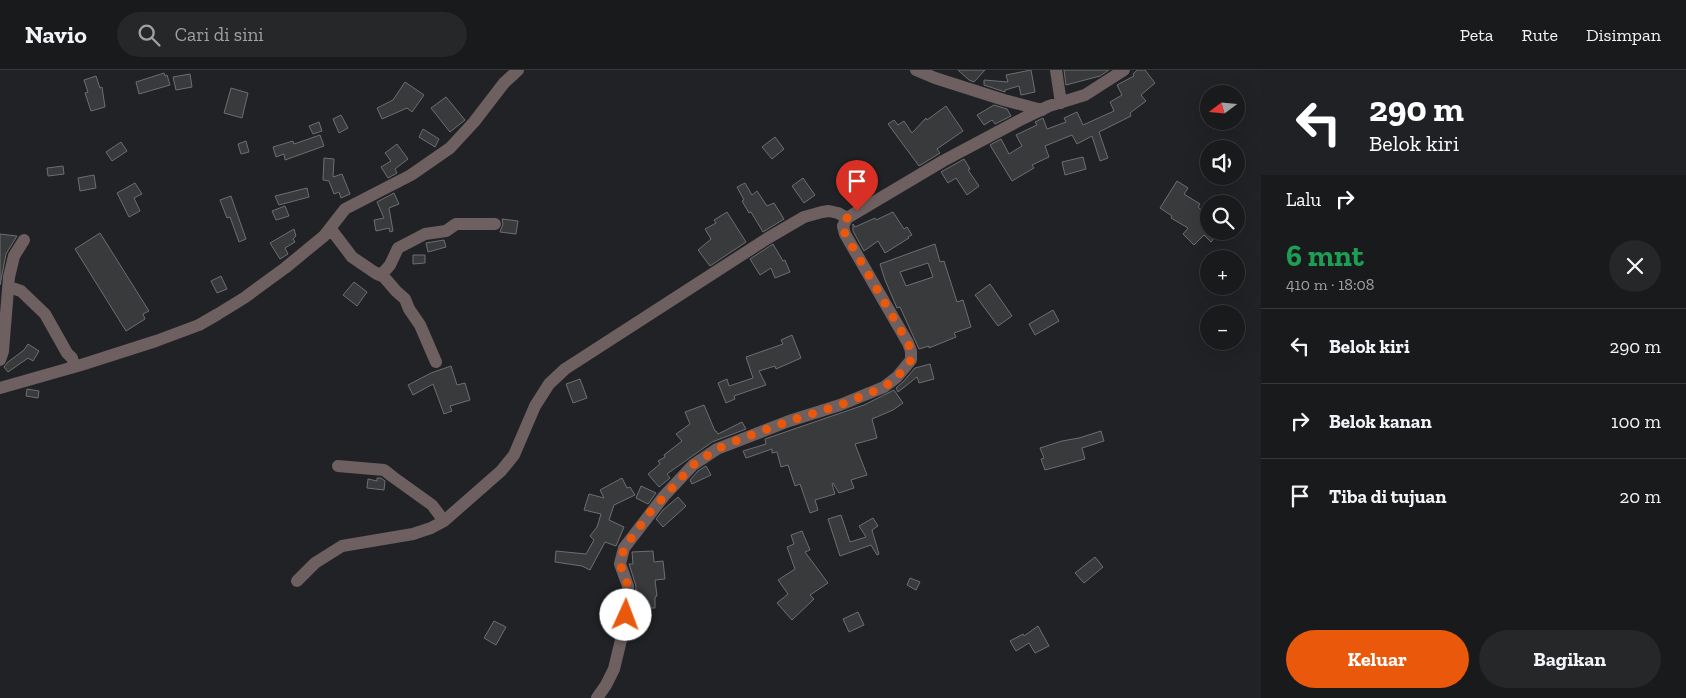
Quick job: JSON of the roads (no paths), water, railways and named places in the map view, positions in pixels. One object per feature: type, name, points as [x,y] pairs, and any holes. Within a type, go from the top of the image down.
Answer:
[{"type":"street","points":[[0,388],[74,367],[173,335],[199,325],[244,298],[324,236],[345,209],[411,175],[450,148],[474,122],[504,83],[518,70]]},
{"type":"street","points":[[916,70],[1004,100],[1042,110]]},
{"type":"street","points":[[1056,70],[1061,103]]},
{"type":"street","points":[[597,698],[606,686],[614,668],[626,615],[628,586],[620,564],[624,548],[651,511],[678,480],[693,465],[717,449],[789,421],[840,405],[884,387],[897,377],[911,360],[911,351],[908,343],[845,234],[843,226],[847,218],[943,161],[1022,118],[1085,95],[1110,74],[1124,70]]},
{"type":"street","points":[[297,582],[315,563],[342,546],[413,534],[444,521],[502,471],[514,455],[535,406],[549,384],[565,369],[768,238],[804,217],[829,211],[847,218]]},
{"type":"street","points":[[377,274],[383,273],[390,265],[398,248],[425,234],[446,231],[456,224],[495,224]]},
{"type":"street","points":[[330,228],[352,257],[384,277],[405,299],[409,309],[420,324],[436,362]]},
{"type":"street","points":[[0,360],[3,351],[9,276],[14,256],[24,240]]},
{"type":"street","points":[[9,287],[21,291],[45,314],[67,353],[72,358],[74,367]]},
{"type":"street","points":[[338,466],[375,468],[388,472],[432,505],[444,521]]}]
